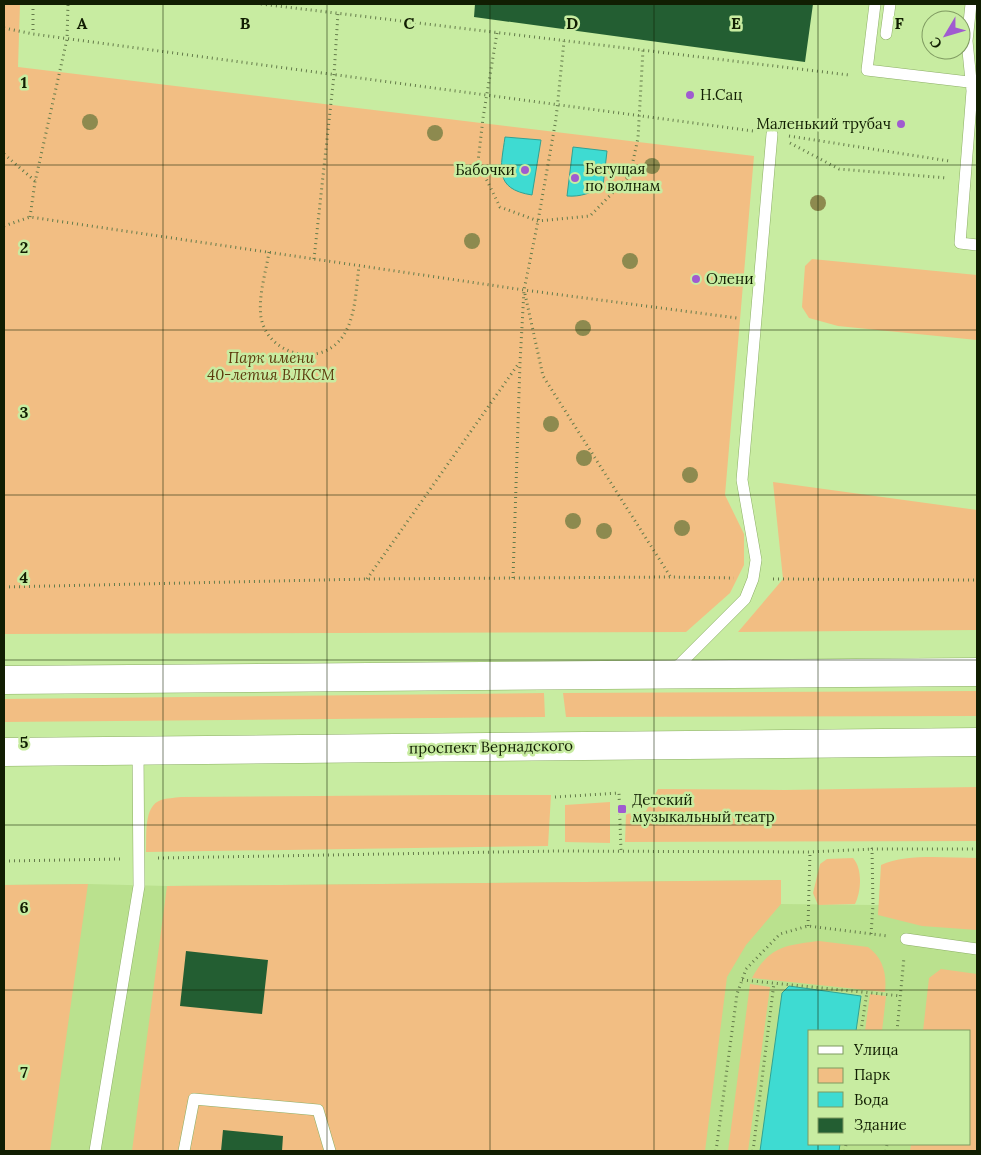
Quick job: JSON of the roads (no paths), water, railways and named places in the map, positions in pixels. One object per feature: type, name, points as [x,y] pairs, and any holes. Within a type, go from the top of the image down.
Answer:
[{"type":"main road","points":[[4,680],[977,672]]},
{"type":"main road","name":"проспект Вернадского","points":[[4,752],[977,742]]},
{"type":"lane","points":[[874,4],[867,70],[977,83]]},
{"type":"lane","points":[[886,34],[890,4]]},
{"type":"lane","points":[[971,4],[967,42],[972,91],[960,243],[977,245]]},
{"type":"lane","points":[[669,675],[745,599],[753,579],[756,560],[742,480],[772,134]]},
{"type":"lane","points":[[95,1151],[139,886],[138,750]]},
{"type":"lane","points":[[906,939],[977,948]]},
{"type":"lane","points":[[184,1151],[194,1100],[318,1110],[330,1151]]},
{"type":"water","points":[[505,137],[541,140],[532,195],[519,192],[505,182],[502,175],[502,158]]},
{"type":"water","points":[[573,147],[607,151],[603,186],[586,194],[567,196]]},
{"type":"water","points":[[789,986],[861,996],[856,1030],[808,1030],[808,1145],[840,1145],[839,1151],[760,1151],[782,993]]},
{"type":"place","name":"Н.Сац","points":[[690,95]]},
{"type":"place","name":"Маленький трубач","points":[[901,124]]},
{"type":"place","name":"Бабочки","points":[[525,170]]},
{"type":"place","name":"Бегущая по волнам","points":[[575,178]]},
{"type":"place","name":"Олени","points":[[696,279]]},
{"type":"place","name":"Детский музыкальный театр","points":[[622,809]]},
{"type":"park label","name":"Парк имени 40-летия ВЛКСМ","points":[[271,366]]}]
